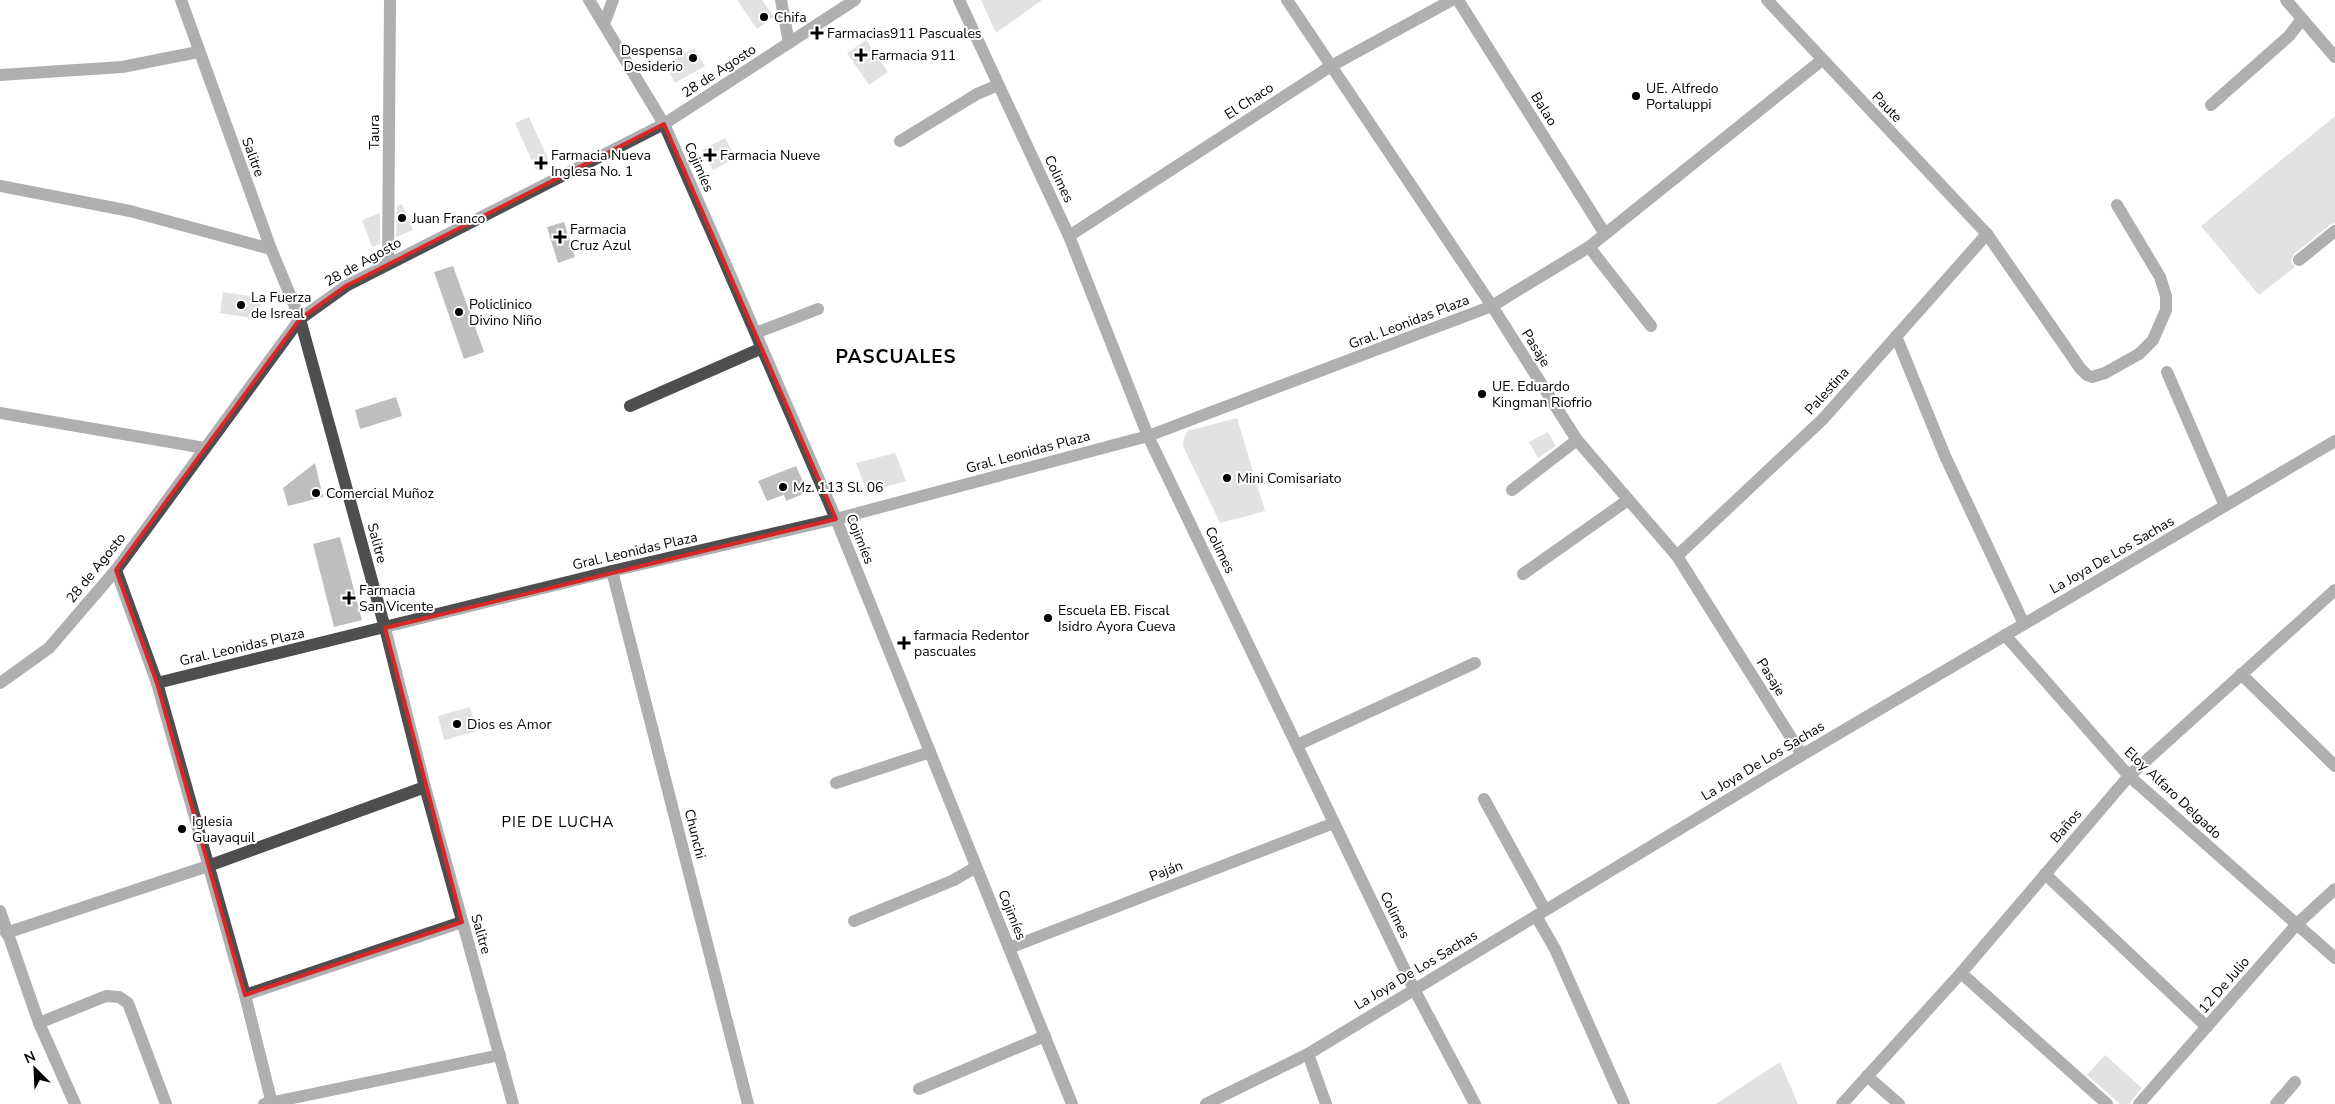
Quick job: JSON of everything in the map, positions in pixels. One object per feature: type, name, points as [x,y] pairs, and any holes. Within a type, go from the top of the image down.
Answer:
[{"type":"street","name":"Salitre","points":[[181,0],[198,52],[271,249],[300,319],[385,628],[425,788],[513,1104]]},
{"type":"street","name":"Taura","points":[[388,264],[390,0]]},
{"type":"street","name":"Cojimíes","points":[[589,0],[664,124],[756,333],[836,519],[1072,1104]]},
{"type":"street","points":[[604,24],[613,0]]},
{"type":"street","points":[[781,0],[789,43]]},
{"type":"street","name":"28 de Agosto","points":[[0,683],[49,648],[116,570],[300,319],[346,286],[664,124],[854,0]]},
{"type":"street","name":"Colimes","points":[[959,0],[1069,236],[1148,436],[1414,989],[1475,1104]]},
{"type":"street","name":"Pasaje","points":[[1287,0],[1492,306],[1577,440],[1676,556],[1802,755]]},
{"type":"street","name":"El Chaco","points":[[1069,236],[1331,66],[1452,0]]},
{"type":"street","name":"Balao","points":[[1458,0],[1605,234]]},
{"type":"street","name":"Paute","points":[[1767,0],[1987,234],[2080,368],[2086,375],[2092,377],[2104,373],[2139,354],[2153,340],[2166,310],[2166,296],[2160,277],[2117,205]]},
{"type":"street","points":[[2286,0],[2335,57]]},
{"type":"street","points":[[2211,105],[2289,36],[2302,19]]},
{"type":"street","points":[[0,75],[122,67],[198,52]]},
{"type":"street","name":"Gral. Leonidas Plaza","points":[[157,683],[612,571],[836,519],[1148,436],[1492,306],[1589,247],[1822,60]]},
{"type":"street","points":[[900,141],[977,94],[998,85]]},
{"type":"street","points":[[0,186],[130,211],[271,249]]},
{"type":"street","points":[[2299,260],[2335,230]]},
{"type":"street","name":"Palestina","points":[[1676,556],[1823,419],[1987,234]]},
{"type":"street","points":[[1589,247],[1651,326]]},
{"type":"street","points":[[756,333],[818,309]]},
{"type":"street","points":[[1896,336],[1945,456],[2024,624]]},
{"type":"street","points":[[630,406],[762,348]]},
{"type":"street","points":[[2167,372],[2226,506]]},
{"type":"street","points":[[0,413],[205,448]]},
{"type":"street","points":[[1512,490],[1577,440]]},
{"type":"street","name":"La Joya De Los Sachas","points":[[1206,1104],[1308,1054],[1802,755],[2335,441]]},
{"type":"street","points":[[1523,574],[1628,500]]},
{"type":"street","points":[[116,570],[157,683],[245,995],[269,1103],[500,1055]]},
{"type":"street","name":"Chunchi","points":[[612,571],[748,1104]]},
{"type":"street","name":"Baños","points":[[1842,1104],[1961,973],[2129,776],[2335,591]]},
{"type":"street","name":"Eloy Alfaro Delgado","points":[[2005,635],[2129,776],[2335,958]]},
{"type":"street","points":[[1297,744],[1475,663]]},
{"type":"street","points":[[2241,674],[2335,766]]},
{"type":"street","points":[[836,783],[930,752]]},
{"type":"street","points":[[6,933],[208,866],[425,788]]},
{"type":"street","points":[[1484,799],[1541,913],[1555,949],[1624,1104]]},
{"type":"street","name":"Paján","points":[[1009,948],[1334,822]]},
{"type":"street","points":[[854,921],[954,880],[976,867]]},
{"type":"street","points":[[2045,874],[2207,1027]]},
{"type":"street","name":"12 De Julio","points":[[2139,1104],[2297,924],[2335,889]]},
{"type":"street","points":[[0,911],[6,933],[39,1023],[75,1104]]},
{"type":"street","points":[[245,995],[462,922]]},
{"type":"street","points":[[1961,973],[2107,1104]]},
{"type":"street","points":[[39,1023],[106,996],[119,997],[128,1003],[166,1104]]},
{"type":"street","points":[[920,1089],[1045,1036]]},
{"type":"street","points":[[1308,1054],[1326,1104]]},
{"type":"street","points":[[1867,1076],[1899,1104]]},
{"type":"street","points":[[2276,1104],[2295,1082]]},
{"type":"highlighted area","points":[[664,124],[836,519],[385,628],[462,922],[245,995],[157,683],[116,570],[300,319],[346,286]]},
{"type":"building","points":[[737,0],[762,0],[774,17],[757,29]]},
{"type":"building","points":[[981,0],[1042,0],[996,33]]},
{"type":"building","points":[[866,40],[888,72],[869,85],[847,53]]},
{"type":"building","points":[[694,48],[705,66],[675,83],[665,65]]},
{"type":"building","points":[[2335,116],[2335,223],[2294,254],[2291,261],[2295,267],[2259,295],[2201,226]]},
{"type":"building","points":[[529,117],[550,163],[536,170],[515,123]]},
{"type":"building","points":[[725,138],[736,158],[713,170],[702,150]]},
{"type":"building","name":"Juan Franco","points":[[402,204],[413,230],[396,237],[397,206]]},
{"type":"building","points":[[380,213],[380,244],[372,247],[362,220]]},
{"type":"building","points":[[564,222],[575,257],[558,263],[547,227]]},
{"type":"building","name":"Policlinico Divino Niño","points":[[453,266],[484,352],[464,359],[434,272]]},
{"type":"building","name":"La Fuerza de Isreal","points":[[223,292],[262,298],[259,319],[220,313]]},
{"type":"building","points":[[396,397],[402,416],[360,429],[355,410]]},
{"type":"building","name":"Mini Comisariato","points":[[1237,418],[1265,511],[1220,523],[1183,446],[1184,439],[1187,431]]},
{"type":"building","points":[[1548,432],[1556,446],[1538,458],[1529,442]]},
{"type":"building","points":[[895,453],[906,481],[867,492],[856,463]]},
{"type":"building","points":[[315,463],[323,497],[288,506],[283,488]]},
{"type":"building","name":"Mz. 113 Sl. 06","points":[[796,466],[808,492],[786,501],[784,495],[767,501],[758,481]]},
{"type":"building","points":[[340,537],[362,620],[334,627],[313,544]]},
{"type":"building","name":"Dios es Amor","points":[[470,707],[477,731],[444,740],[438,716]]},
{"type":"building","points":[[2105,1055],[2142,1088],[2129,1104],[2120,1104],[2087,1075]]},
{"type":"building","points":[[1780,1062],[1798,1104],[1716,1104]]},
{"type":"place","name":"Chifa","points":[[764,17]]},
{"type":"place","name":"Farmacias911 Pascuales","points":[[817,33]]},
{"type":"place","name":"Farmacia 911","points":[[861,55]]},
{"type":"place","name":"Despensa Desiderio","points":[[693,58]]},
{"type":"place","name":"UE. Alfredo Portaluppi","points":[[1636,96]]},
{"type":"place","name":"Farmacia Nueve","points":[[710,155]]},
{"type":"place","name":"Farmacia Nueva Inglesa No. 1","points":[[541,163]]},
{"type":"place","name":"Juan Franco","points":[[402,218]]},
{"type":"place","name":"Farmacia Cruz Azul","points":[[560,237]]},
{"type":"place","name":"La Fuerza de Isreal","points":[[241,305]]},
{"type":"place","name":"Policlinico Divino Niño","points":[[459,312]]},
{"type":"place","name":"UE. Eduardo Kingman Riofrio","points":[[1482,394]]},
{"type":"place","name":"Mini Comisariato","points":[[1227,478]]},
{"type":"place","name":"Mz. 113 Sl. 06","points":[[783,487]]},
{"type":"place","name":"Comercial Muñoz","points":[[316,493]]},
{"type":"place","name":"Farmacia San Vicente","points":[[349,598]]},
{"type":"place","name":"Escuela EB. Fiscal Isidro Ayora Cueva","points":[[1048,618]]},
{"type":"place","name":"farmacia Redentor pascuales","points":[[904,643]]},
{"type":"place","name":"Dios es Amor","points":[[457,724]]},
{"type":"place","name":"Iglesia Guayaquil","points":[[182,829]]},
{"type":"district","name":"PASCUALES","points":[[896,357]]},
{"type":"district","name":"PIE DE LUCHA","points":[[558,822]]}]
